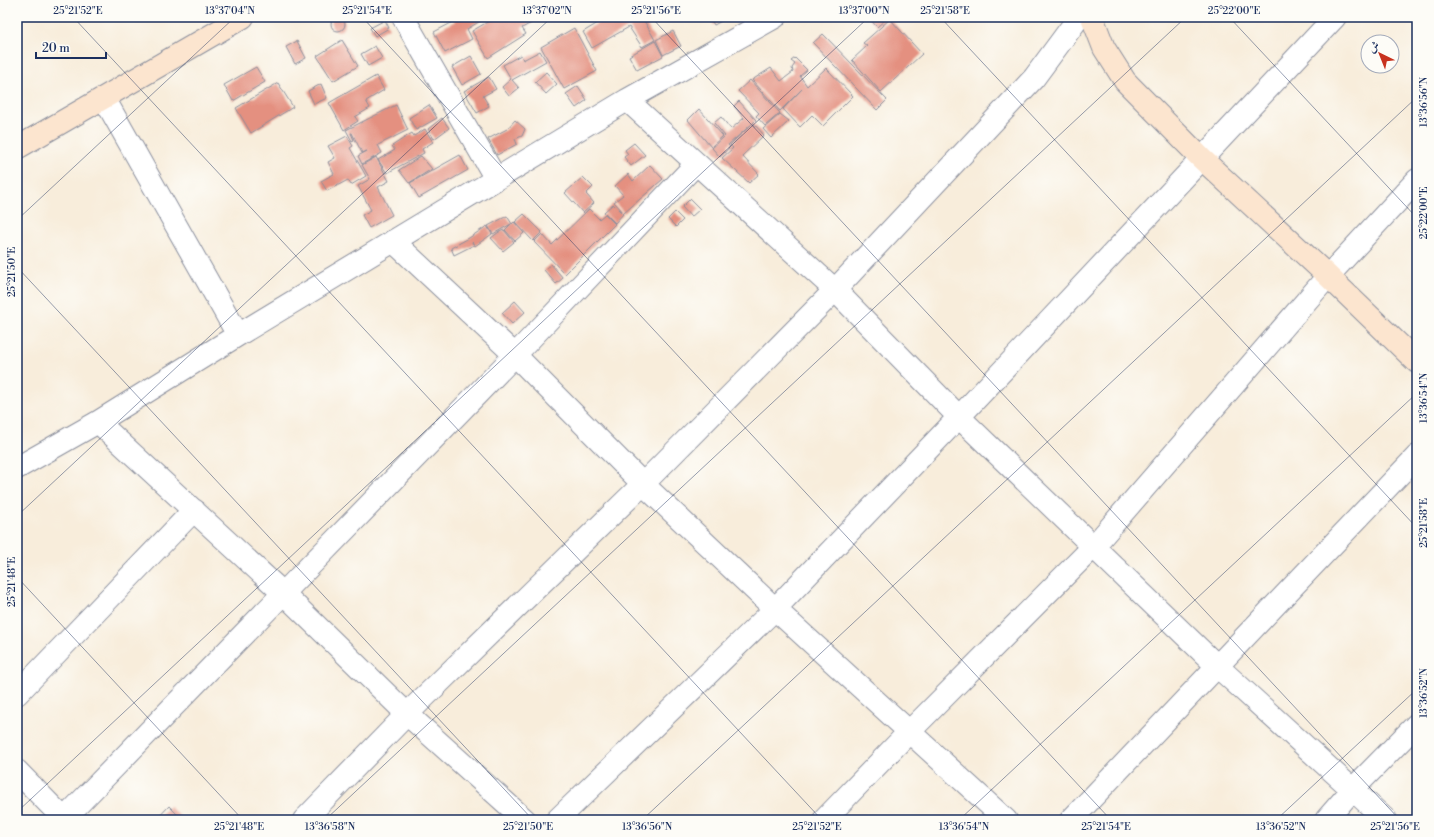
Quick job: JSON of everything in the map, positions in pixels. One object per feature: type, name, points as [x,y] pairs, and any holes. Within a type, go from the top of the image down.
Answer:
[{"type":"street","points":[[17,148],[243,17]]},
{"type":"street","points":[[403,17],[496,179]]},
{"type":"street","points":[[304,820],[407,714],[643,484],[835,290],[1034,78],[1079,17]]},
{"type":"street","points":[[1092,17],[1104,48],[1125,81],[1201,158],[1328,276],[1417,362]]},
{"type":"street","points":[[557,820],[775,609],[959,417],[1335,17]]},
{"type":"street","points":[[17,468],[98,422],[393,241],[762,20]]},
{"type":"street","points":[[104,98],[238,335]]},
{"type":"street","points":[[628,100],[835,290],[959,417],[1217,666],[1386,820]]},
{"type":"street","points":[[17,771],[64,820],[515,355],[696,164]]},
{"type":"street","points":[[824,820],[909,732],[1094,546],[1328,276],[1417,180]]},
{"type":"street","points":[[393,241],[515,355],[643,484],[775,609],[1006,820]]},
{"type":"street","points":[[98,422],[284,594],[407,714],[525,820]]},
{"type":"street","points":[[1071,820],[1417,456]]},
{"type":"street","points":[[17,694],[194,510]]},
{"type":"street","points":[[1326,820],[1352,790],[1417,724]]},
{"type":"building","points":[[338,17],[343,19],[345,24],[343,29],[338,31],[333,29],[331,24],[333,19]]},
{"type":"building","points":[[453,17],[487,17],[467,29],[472,39],[445,53],[434,32],[455,21]]},
{"type":"building","points":[[496,17],[542,17],[522,28],[526,34],[488,58],[472,31]]},
{"type":"building","points":[[608,17],[623,17],[627,24],[624,17],[642,17],[655,40],[642,47],[629,27],[592,48],[583,32]]},
{"type":"building","points":[[665,17],[676,17],[668,22]]},
{"type":"building","points":[[709,17],[726,17],[727,18],[714,25]]},
{"type":"building","points":[[868,17],[888,17],[877,27]]},
{"type":"building","points":[[890,19],[922,54],[881,92],[852,60],[867,46],[863,43]]},
{"type":"building","points":[[385,20],[389,28],[375,36],[370,28]]},
{"type":"building","points":[[574,28],[597,71],[564,89],[541,47]]},
{"type":"building","points":[[673,31],[681,46],[663,55],[656,40]]},
{"type":"building","points":[[823,34],[887,100],[877,110],[813,43]]},
{"type":"building","points":[[342,40],[358,66],[333,81],[317,56]]},
{"type":"building","points":[[297,41],[306,58],[295,64],[286,47]]},
{"type":"building","points":[[655,41],[663,56],[637,70],[629,56]]},
{"type":"building","points":[[375,46],[382,58],[368,66],[361,54]]},
{"type":"building","points":[[540,51],[546,61],[512,80],[519,88],[509,96],[502,87],[511,79],[503,65],[521,55],[523,60]]},
{"type":"building","points":[[471,56],[481,74],[462,85],[452,67]]},
{"type":"building","points":[[795,58],[807,70],[800,76],[807,86],[826,68],[853,96],[823,126],[812,115],[800,127],[783,109],[802,89],[780,111],[752,80],[771,68],[781,81],[793,72],[792,68],[795,64],[791,61]]},
{"type":"building","points":[[256,67],[265,82],[233,101],[224,85]]},
{"type":"building","points":[[546,72],[557,84],[546,94],[535,82]]},
{"type":"building","points":[[376,76],[384,90],[366,101],[370,108],[355,117],[358,121],[344,130],[329,103]]},
{"type":"building","points":[[489,77],[496,89],[483,96],[489,106],[477,113],[464,91]]},
{"type":"building","points":[[750,80],[780,113],[765,126],[756,116],[759,113],[738,91]]},
{"type":"building","points":[[278,83],[293,107],[251,133],[236,108]]},
{"type":"building","points":[[321,84],[327,98],[314,104],[308,91]]},
{"type":"building","points":[[578,86],[587,100],[576,108],[566,94]]},
{"type":"building","points":[[739,101],[756,120],[753,123],[764,135],[742,156],[759,174],[749,183],[722,158],[733,148],[730,145],[752,124],[728,145],[730,147],[720,157],[712,148],[725,136],[714,123],[721,117],[731,129],[744,118],[734,106]]},
{"type":"building","points":[[396,105],[408,130],[378,145],[382,153],[362,164],[358,156],[367,151],[362,153],[352,133],[354,140],[352,141],[346,130]]},
{"type":"building","points":[[429,105],[437,118],[416,130],[409,118]]},
{"type":"building","points":[[699,109],[723,136],[711,147],[688,120]]},
{"type":"building","points":[[780,114],[789,121],[771,138],[763,129]]},
{"type":"building","points":[[442,118],[449,128],[434,139],[428,129]]},
{"type":"building","points":[[515,120],[525,129],[522,136],[515,139],[517,144],[497,155],[488,139],[507,129]]},
{"type":"building","points":[[425,129],[433,142],[422,149],[424,153],[387,173],[378,160],[395,150],[392,146],[412,133],[414,136]]},
{"type":"building","points":[[347,136],[353,146],[350,148],[366,176],[351,185],[348,180],[327,191],[321,181],[334,174],[328,162],[335,158],[328,146]]},
{"type":"building","points":[[634,143],[645,155],[631,166],[624,157],[628,154],[625,150]]},
{"type":"building","points":[[460,155],[468,170],[419,198],[410,183]]},
{"type":"building","points":[[421,156],[432,169],[409,183],[399,170]]},
{"type":"building","points":[[376,157],[389,181],[378,187],[392,215],[369,228],[362,215],[371,210],[358,186],[370,179],[362,165]]},
{"type":"building","points":[[650,165],[663,179],[624,213],[614,202],[623,195],[615,186],[628,174],[633,181]]},
{"type":"building","points":[[583,177],[593,187],[586,194],[594,203],[583,213],[565,193]]},
{"type":"building","points":[[690,199],[700,209],[691,217],[682,207]]},
{"type":"building","points":[[613,204],[623,214],[615,223],[604,212]]},
{"type":"building","points":[[589,209],[599,219],[605,214],[615,224],[565,274],[534,242],[542,234],[552,245]]},
{"type":"building","points":[[675,212],[683,220],[676,227],[668,219]]},
{"type":"building","points":[[524,214],[542,232],[533,241],[515,222]]},
{"type":"building","points":[[507,216],[512,224],[514,222],[524,233],[515,241],[505,230],[511,224],[493,234],[488,226]]},
{"type":"building","points":[[487,226],[492,234],[475,246],[472,242],[474,245],[454,255],[451,248]]},
{"type":"building","points":[[504,230],[514,242],[503,251],[491,238]]},
{"type":"building","points":[[551,264],[563,278],[556,284],[544,270]]},
{"type":"building","points":[[515,301],[525,312],[512,324],[502,313]]},
{"type":"building","points":[[169,806],[181,818],[179,820],[156,820]]}]
